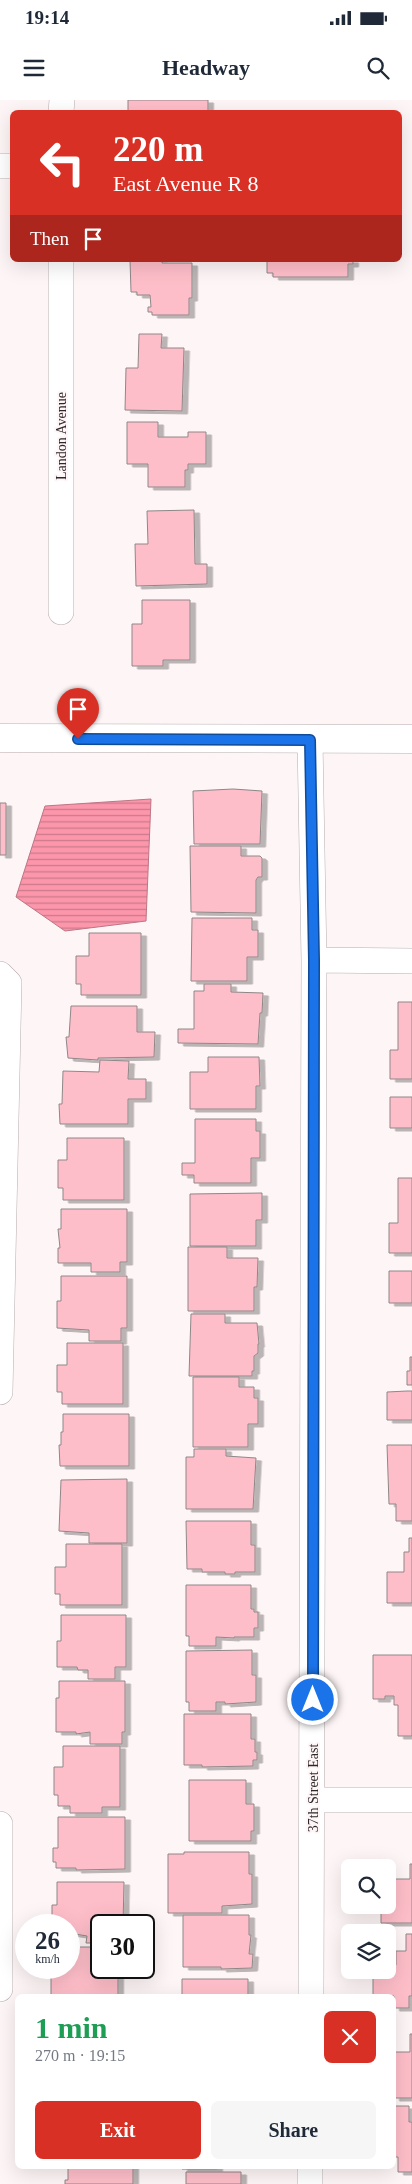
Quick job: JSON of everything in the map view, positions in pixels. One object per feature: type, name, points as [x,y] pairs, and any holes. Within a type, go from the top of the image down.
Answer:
[{"type":"street","name":"Landon Avenue","points":[[61,262],[61,612]]},
{"type":"street","points":[[0,738],[412,739]]},
{"type":"street","name":"37th Street East","points":[[310,740],[314,960],[311,1994]]},
{"type":"street","points":[[314,960],[412,961]]},
{"type":"street","points":[[0,1392],[4,979]]},
{"type":"street","points":[[313,1800],[412,1800]]},
{"type":"street","points":[[0,1824],[0,1989]]},
{"type":"street","points":[[310,2169],[310,2184]]},
{"type":"shaded area","points":[[151,799],[146,921],[65,931],[16,897],[45,806]]},
{"type":"building","points":[[128,100],[208,100],[208,110],[128,110]]},
{"type":"building","points":[[130,262],[192,263],[192,298],[189,298],[189,315],[152,315],[152,312],[148,312],[148,307],[151,307],[150,295],[137,295],[137,292],[131,292]]},
{"type":"building","points":[[267,262],[353,262],[353,264],[348,264],[348,277],[273,277],[273,273],[267,273]]},
{"type":"building","points":[[139,334],[162,334],[161,348],[184,348],[182,411],[125,410],[126,368],[138,368]]},
{"type":"building","points":[[127,422],[158,422],[158,437],[188,437],[188,432],[206,432],[206,464],[188,464],[188,470],[185,470],[185,487],[148,487],[148,464],[127,464]]},
{"type":"building","points":[[194,510],[195,564],[207,564],[207,584],[136,586],[135,544],[148,544],[147,511]]},
{"type":"building","points":[[142,600],[190,600],[190,660],[163,660],[163,666],[132,666],[132,624],[142,624]]},
{"type":"building","points":[[233,789],[262,791],[260,844],[194,844],[193,791]]},
{"type":"building","points":[[0,803],[6,803],[6,855],[0,855]]},
{"type":"building","points":[[190,846],[241,846],[241,856],[260,856],[262,858],[262,877],[258,877],[256,880],[256,913],[191,912]]},
{"type":"building","points":[[192,918],[252,918],[252,930],[258,930],[258,957],[247,957],[247,981],[191,981]]},
{"type":"building","points":[[89,933],[141,933],[141,995],[81,995],[81,984],[76,984],[76,956],[89,956]]},
{"type":"building","points":[[204,984],[231,984],[231,992],[263,993],[258,1044],[178,1043],[178,1029],[194,1029],[194,991],[204,991]]},
{"type":"building","points":[[398,1002],[412,1002],[412,1079],[390,1079],[390,1050],[398,1050]]},
{"type":"building","points":[[71,1006],[137,1006],[137,1032],[155,1032],[154,1057],[98,1058],[98,1060],[68,1058],[66,1037],[69,1037]]},
{"type":"building","points":[[208,1057],[259,1057],[260,1086],[256,1086],[256,1109],[190,1109],[190,1072],[208,1072]]},
{"type":"building","points":[[100,1060],[129,1061],[128,1079],[146,1079],[146,1099],[128,1099],[128,1124],[60,1124],[59,1104],[62,1104],[63,1071],[99,1072]]},
{"type":"building","points":[[390,1097],[412,1097],[412,1128],[390,1128]]},
{"type":"building","points":[[195,1119],[256,1119],[256,1131],[260,1131],[260,1158],[251,1158],[251,1183],[194,1183],[194,1175],[182,1175],[182,1163],[195,1163]]},
{"type":"building","points":[[67,1138],[124,1138],[124,1200],[63,1200],[63,1188],[58,1188],[58,1160],[67,1160]]},
{"type":"building","points":[[398,1178],[412,1178],[412,1253],[389,1253],[389,1223],[398,1223]]},
{"type":"building","points":[[262,1193],[262,1220],[256,1220],[256,1246],[190,1246],[190,1194]]},
{"type":"building","points":[[61,1209],[127,1209],[127,1262],[120,1262],[120,1272],[91,1272],[91,1263],[58,1263],[58,1248],[60,1248],[58,1229],[61,1229]]},
{"type":"building","points":[[188,1247],[227,1247],[227,1258],[258,1258],[257,1287],[254,1287],[254,1311],[188,1311]]},
{"type":"building","points":[[389,1271],[412,1271],[412,1303],[389,1303]]},
{"type":"building","points":[[61,1276],[127,1276],[127,1328],[121,1328],[121,1341],[89,1341],[89,1330],[57,1328],[57,1301],[61,1301]]},
{"type":"building","points":[[191,1314],[225,1314],[225,1323],[257,1323],[259,1344],[258,1353],[254,1356],[252,1376],[189,1376]]},
{"type":"building","points":[[67,1343],[123,1343],[123,1404],[62,1404],[62,1392],[57,1392],[57,1365],[67,1365]]},
{"type":"building","points":[[410,1357],[412,1357],[412,1385],[407,1385],[407,1371],[410,1371]]},
{"type":"building","points":[[193,1377],[239,1377],[239,1387],[254,1387],[254,1398],[258,1398],[258,1424],[248,1424],[248,1447],[193,1447]]},
{"type":"building","points":[[412,1391],[412,1420],[387,1420],[387,1392]]},
{"type":"building","points":[[63,1414],[129,1414],[129,1466],[60,1466],[59,1445],[61,1445],[61,1432],[63,1432]]},
{"type":"building","points":[[387,1445],[412,1445],[412,1521],[396,1521],[396,1504],[389,1504]]},
{"type":"building","points":[[194,1449],[226,1449],[226,1456],[256,1458],[253,1509],[186,1509],[186,1457],[194,1457]]},
{"type":"building","points":[[127,1479],[127,1543],[89,1543],[89,1533],[59,1531],[61,1480]]},
{"type":"building","points":[[186,1521],[251,1521],[251,1545],[255,1545],[255,1572],[225,1574],[225,1572],[202,1572],[202,1569],[187,1569]]},
{"type":"building","points":[[409,1538],[412,1538],[412,1603],[387,1603],[387,1572],[404,1572],[404,1552],[409,1552]]},
{"type":"building","points":[[66,1544],[122,1544],[122,1605],[60,1605],[60,1594],[55,1594],[55,1567],[66,1567]]},
{"type":"building","points":[[186,1585],[251,1585],[251,1609],[254,1609],[254,1612],[258,1612],[258,1628],[254,1628],[254,1637],[216,1637],[216,1646],[189,1646],[189,1636],[186,1636]]},
{"type":"building","points":[[61,1615],[126,1615],[126,1667],[115,1667],[115,1679],[88,1679],[88,1670],[78,1670],[77,1667],[57,1667],[57,1641],[61,1641]]},
{"type":"building","points":[[252,1650],[252,1675],[256,1675],[256,1702],[225,1704],[225,1702],[216,1702],[216,1711],[189,1711],[189,1702],[186,1702],[186,1651]]},
{"type":"building","points":[[373,1655],[412,1655],[412,1736],[398,1736],[398,1705],[394,1705],[394,1696],[385,1696],[385,1699],[373,1699]]},
{"type":"building","points":[[59,1681],[125,1681],[125,1732],[122,1732],[122,1744],[90,1744],[90,1732],[76,1734],[76,1732],[56,1732],[56,1698],[59,1698]]},
{"type":"building","points":[[184,1714],[251,1714],[251,1739],[255,1739],[255,1752],[257,1752],[257,1760],[253,1760],[253,1766],[202,1767],[202,1765],[184,1765]]},
{"type":"building","points":[[63,1746],[120,1746],[120,1807],[102,1807],[102,1813],[70,1813],[70,1806],[58,1806],[58,1795],[54,1795],[54,1767],[63,1767]]},
{"type":"building","points":[[189,1780],[246,1780],[246,1804],[254,1804],[254,1831],[251,1831],[251,1841],[189,1841]]},
{"type":"building","points":[[58,1817],[125,1817],[125,1869],[76,1870],[76,1868],[56,1868],[56,1862],[53,1862],[53,1848],[58,1848]]},
{"type":"building","points":[[184,1852],[249,1852],[249,1874],[252,1874],[252,1904],[222,1906],[222,1913],[168,1913],[168,1854],[184,1854]]},
{"type":"building","points":[[410,1864],[412,1864],[412,1923],[381,1923],[381,1914],[396,1914],[396,1879],[410,1879]]},
{"type":"building","points":[[57,1882],[124,1882],[123,1914],[90,1914],[90,1943],[86,1943],[87,1936],[80,1935],[80,1914],[52,1914],[52,1905],[57,1905]]},
{"type":"building","points":[[183,1915],[249,1915],[249,1935],[251,1935],[249,1954],[253,1954],[252,1968],[183,1967]]},
{"type":"building","points":[[406,1934],[412,1934],[412,1996],[409,1996],[409,2008],[396,2008],[396,1994],[373,1994],[373,1979],[396,1979],[396,1951],[406,1951]]},
{"type":"building","points":[[80,1947],[90,1947],[90,1979],[118,1979],[118,1994],[51,1994],[51,1979],[80,1979]]},
{"type":"building","points":[[182,1979],[248,1979],[248,1994],[182,1994]]},
{"type":"building","points":[[410,2034],[412,2034],[412,2098],[396,2098],[396,2052],[410,2052]]},
{"type":"building","points":[[396,2106],[409,2106],[409,2122],[412,2122],[412,2172],[398,2172],[398,2157],[396,2157]]},
{"type":"building","points":[[68,2169],[133,2169],[133,2184],[65,2184],[65,2180],[68,2180]]},
{"type":"building","points":[[186,2172],[241,2172],[241,2184],[186,2184]]},
{"type":"route","points":[[78,739],[310,740],[314,960],[313,1700]]}]
